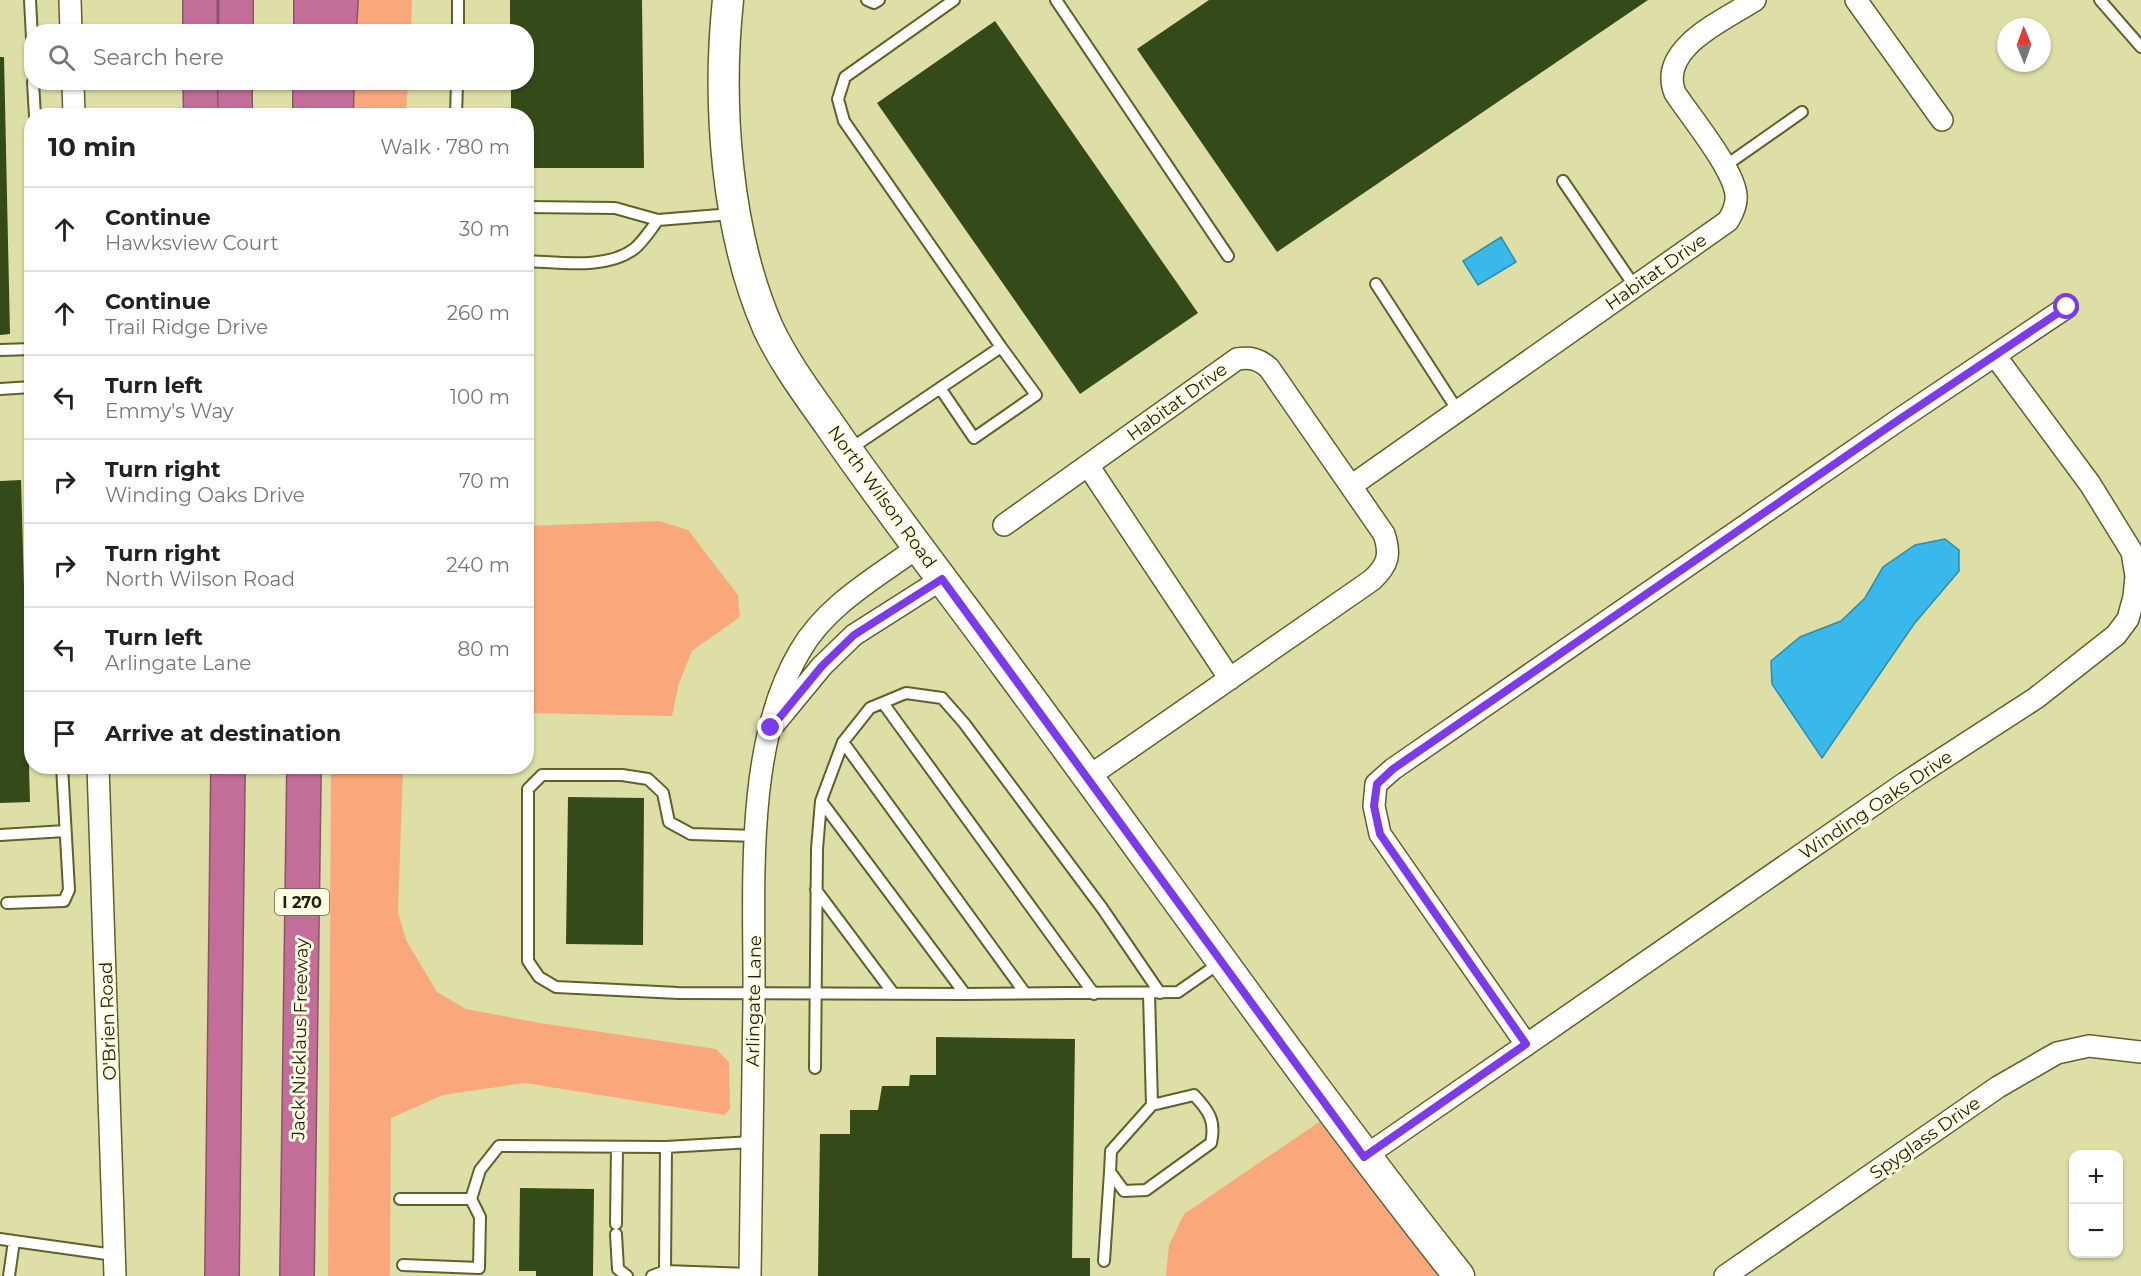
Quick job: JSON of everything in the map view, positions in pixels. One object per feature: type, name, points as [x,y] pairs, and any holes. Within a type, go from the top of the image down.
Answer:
[{"type":"highway","points":[[200,0],[200,24]]},
{"type":"highway","points":[[236,0],[236,24]]},
{"type":"highway","points":[[311,0],[311,24]]},
{"type":"highway","points":[[340,24],[341,0]]},
{"type":"highway","points":[[200,90],[201,108]]},
{"type":"highway","points":[[235,90],[235,108]]},
{"type":"highway","points":[[310,90],[310,108]]},
{"type":"highway","points":[[336,108],[337,90]]},
{"type":"highway","points":[[222,1276],[228,774]]},
{"type":"highway","name":"Jack Nicklaus Freeway","points":[[297,1276],[304,774]]},
{"type":"main road","name":"North Wilson Road","points":[[728,0],[725,109],[736,214],[753,286],[769,329],[795,375],[847,451],[1088,777],[1364,1157],[1459,1276]]},
{"type":"street","points":[[70,0],[71,24]]},
{"type":"street","name":"Habitat Drive","points":[[1351,486],[1728,221],[1733,213],[1736,194],[1725,166],[1675,93],[1671,84],[1671,68],[1689,44],[1755,0]]},
{"type":"street","points":[[1856,0],[1942,120]]},
{"type":"street","points":[[73,90],[75,108]]},
{"type":"street","points":[[1526,1044],[1380,834],[1374,806],[1377,784],[1393,769],[2067,307]]},
{"type":"street","name":"Habitat Drive","points":[[1004,525],[1089,467],[1238,359],[1249,357],[1269,368],[1384,534],[1390,551],[1385,568],[1372,580],[1088,777]]},
{"type":"street","name":"Winding Oaks Drive","points":[[1364,1157],[1905,783],[2036,698],[2116,635],[2128,619],[2136,576],[2132,552],[2090,484],[1996,357]]},
{"type":"street","points":[[1089,467],[1230,679]]},
{"type":"street","name":"Arlingate Lane","points":[[750,1275],[757,836],[764,753],[782,686],[800,650],[830,612],[918,547]]},
{"type":"street","name":"Arlingate Lane","points":[[771,728],[822,666],[854,635],[942,579]]},
{"type":"street","name":"O'Brien Road","points":[[98,774],[115,1276]]},
{"type":"street","name":"Spyglass Drive","points":[[1725,1276],[1998,1087],[2057,1053],[2089,1046],[2141,1052]]},
{"type":"lane","points":[[30,0],[31,24]]},
{"type":"lane","points":[[458,0],[458,24]]},
{"type":"lane","points":[[867,0],[874,3],[879,0]]},
{"type":"lane","points":[[940,388],[974,438],[1036,395],[1000,347],[844,121],[838,99],[845,77],[954,0]]},
{"type":"lane","points":[[1056,0],[1228,256]]},
{"type":"lane","points":[[2100,0],[2141,46]]},
{"type":"lane","points":[[33,90],[34,108]]},
{"type":"lane","points":[[456,108],[457,90]]},
{"type":"lane","points":[[1725,166],[1802,112]]},
{"type":"lane","points":[[1563,181],[1635,286]]},
{"type":"lane","points":[[534,207],[615,208],[658,219],[736,214]]},
{"type":"lane","points":[[534,261],[592,262],[620,257],[635,248],[658,219]]},
{"type":"lane","points":[[1376,284],[1458,411]]},
{"type":"lane","points":[[847,451],[1000,347]]},
{"type":"lane","points":[[0,350],[24,349]]},
{"type":"lane","points":[[0,389],[24,388]]},
{"type":"lane","points":[[815,1068],[816,890],[821,801],[843,742],[870,708],[906,693],[942,698],[964,723],[1102,908],[1154,993],[1152,1105]]},
{"type":"lane","points":[[883,703],[1094,994]]},
{"type":"lane","points":[[843,742],[1025,993]]},
{"type":"lane","points":[[7,903],[64,901],[69,890],[62,774]]},
{"type":"lane","points":[[757,836],[691,834],[669,822],[663,794],[648,779],[622,775],[542,775],[528,789],[528,961],[539,976],[556,987],[678,993],[754,991],[965,994],[1178,992],[1222,962]]},
{"type":"lane","points":[[821,801],[965,994]]},
{"type":"lane","points":[[0,834],[65,831]]},
{"type":"lane","points":[[816,890],[893,993]]},
{"type":"lane","points":[[1104,1261],[1111,1151],[1152,1105],[1194,1095],[1203,1105],[1215,1126],[1211,1143],[1146,1190],[1124,1191],[1110,1172]]},
{"type":"lane","points":[[403,1265],[479,1272],[480,1218],[471,1199],[480,1170],[499,1146],[666,1147],[752,1142]]},
{"type":"lane","points":[[617,1147],[618,1269],[627,1276]]},
{"type":"lane","points":[[665,1271],[666,1147]]},
{"type":"lane","points":[[400,1199],[471,1199]]},
{"type":"lane","points":[[0,1239],[114,1255]]},
{"type":"lane","points":[[9,1276],[14,1241]]},
{"type":"lane","points":[[652,1276],[665,1271],[750,1275]]},
{"type":"shaded area","points":[[355,0],[412,0],[411,24],[354,24]]},
{"type":"shaded area","points":[[350,90],[408,90],[406,108],[349,108]]},
{"type":"shaded area","points":[[659,521],[688,530],[738,595],[740,617],[692,651],[679,683],[672,716],[534,713],[534,526]]},
{"type":"shaded area","points":[[331,774],[403,774],[398,913],[406,940],[437,992],[466,1009],[540,1023],[716,1049],[729,1062],[730,1108],[725,1115],[525,1083],[443,1095],[391,1118],[390,1276],[328,1276]]},
{"type":"shaded area","points":[[1322,1120],[1445,1276],[1166,1276],[1169,1245],[1184,1214]]},
{"type":"water","points":[[1501,237],[1516,262],[1478,285],[1463,261]]},
{"type":"water","points":[[1945,539],[1959,550],[1959,571],[1914,624],[1822,758],[1772,684],[1771,661],[1800,637],[1841,621],[1865,598],[1883,567],[1915,545]]},
{"type":"building","points":[[510,0],[642,0],[644,168],[534,168],[534,108],[511,108],[511,90],[534,90],[534,24],[510,24]]},
{"type":"building","points":[[1209,0],[1648,0],[1277,252],[1137,49]]},
{"type":"building","points":[[995,21],[1198,313],[1080,394],[877,103]]},
{"type":"building","points":[[0,57],[4,57],[10,334],[0,335]]},
{"type":"building","points":[[21,480],[24,587],[24,774],[29,774],[30,802],[0,803],[0,481]]},
{"type":"building","points":[[568,797],[644,798],[643,945],[566,944]]},
{"type":"building","points":[[936,1037],[1075,1039],[1072,1258],[1090,1258],[1090,1276],[818,1276],[820,1134],[850,1134],[850,1110],[878,1110],[882,1086],[909,1086],[910,1075],[936,1075]]},
{"type":"building","points":[[520,1188],[594,1189],[593,1276],[536,1276],[536,1271],[519,1271]]},
{"type":"route","points":[[771,728],[822,666],[854,635],[942,579],[1364,1157],[1526,1044],[1380,834],[1374,806],[1377,784],[1393,769],[1897,421],[1996,357],[2067,307]]}]
